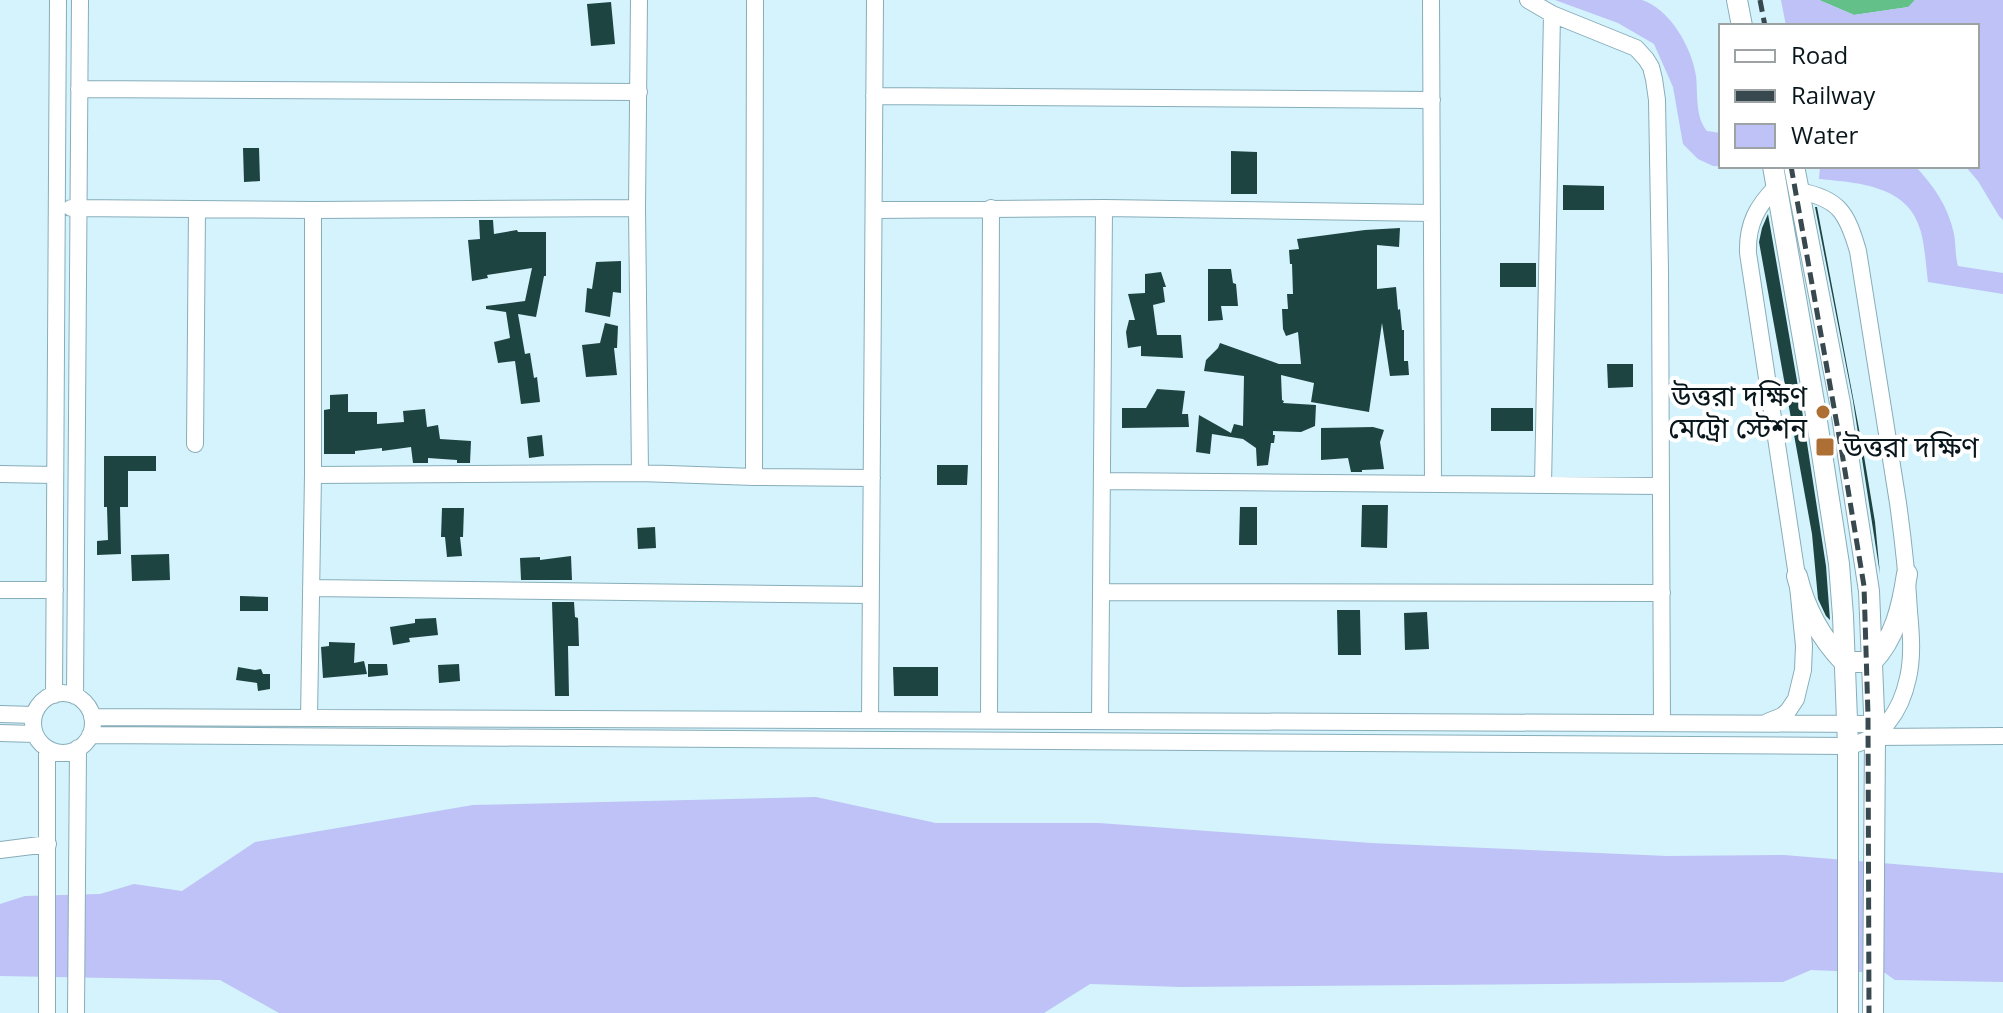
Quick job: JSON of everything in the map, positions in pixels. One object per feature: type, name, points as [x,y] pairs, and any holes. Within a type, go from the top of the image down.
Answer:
[{"type":"main road","points":[[1737,0],[1742,24]]},
{"type":"main road","points":[[1794,168],[1840,403],[1869,591],[1875,730],[1873,1006]]},
{"type":"main road","points":[[1775,176],[1839,564],[1848,746],[1848,1006]]},
{"type":"main road","points":[[1797,576],[1815,625],[1831,648],[1844,662],[1872,662],[1883,651],[1894,631],[1907,574]]},
{"type":"street","points":[[54,695],[58,0]]},
{"type":"street","points":[[75,696],[80,0]]},
{"type":"street","points":[[639,0],[637,208],[640,473]]},
{"type":"street","points":[[754,477],[755,0]]},
{"type":"street","points":[[870,720],[875,0]]},
{"type":"street","points":[[1431,0],[1433,483]]},
{"type":"street","points":[[1528,0],[1552,14],[1636,48],[1646,59],[1654,79],[1660,270],[1662,723]]},
{"type":"street","points":[[1543,485],[1552,14]]},
{"type":"street","points":[[79,89],[639,92]]},
{"type":"street","points":[[874,96],[1432,100]]},
{"type":"street","points":[[1765,723],[1788,711],[1796,699],[1802,679],[1804,646],[1797,576],[1748,253],[1749,234],[1775,176]]},
{"type":"street","points":[[90,735],[1848,746],[1867,741],[1875,730],[1886,726],[1896,710],[1908,678],[1911,636],[1907,574],[1858,251],[1849,225],[1835,204],[1824,197],[1798,191]]},
{"type":"street","points":[[58,209],[637,208]]},
{"type":"street","points":[[989,720],[991,208]]},
{"type":"street","points":[[874,210],[1104,208],[1432,213]]},
{"type":"street","points":[[1100,721],[1104,208]]},
{"type":"street","points":[[195,444],[197,209]]},
{"type":"street","points":[[309,718],[313,210]]},
{"type":"street","points":[[313,475],[640,473],[872,478]]},
{"type":"street","points":[[0,474],[54,475]]},
{"type":"street","points":[[1102,481],[1660,486]]},
{"type":"street","points":[[311,588],[871,595]]},
{"type":"street","points":[[0,590],[55,590]]},
{"type":"street","points":[[1101,592],[1662,593]]},
{"type":"street","points":[[54,695],[75,696],[83,701],[92,717],[93,726],[85,743],[63,753],[47,749],[35,734],[33,724],[39,706],[54,695]]},
{"type":"street","points":[[0,714],[34,715]]},
{"type":"street","points":[[92,717],[1765,723],[1847,725],[1875,730],[2003,736]]},
{"type":"street","points":[[0,733],[35,734]]},
{"type":"street","points":[[76,1013],[78,748]]},
{"type":"street","points":[[47,749],[47,1013]]},
{"type":"street","points":[[0,850],[48,844]]},
{"type":"green space","points":[[1819,0],[1915,0],[1909,7],[1854,15]]},
{"type":"water","points":[[1555,0],[1642,0],[1662,12],[1678,31],[1690,54],[1703,125],[1707,131],[1719,133],[1719,166],[1698,159],[1683,144],[1673,87],[1654,44],[1618,23]]},
{"type":"water","points":[[1781,0],[1819,0],[1854,15],[1908,7],[1915,0],[2003,0],[2003,220],[1967,168],[1979,168],[1979,24],[1786,24]]},
{"type":"water","points":[[1820,168],[1917,168],[1934,189],[1948,214],[1958,266],[2003,273],[2003,294],[1928,282],[1921,232],[1906,204],[1880,189],[1819,179]]},
{"type":"water","points":[[816,797],[936,823],[1099,823],[1371,843],[1667,856],[1784,855],[2003,873],[2003,982],[1895,980],[1885,973],[1811,970],[1783,982],[1181,987],[1090,984],[1044,1013],[279,1013],[220,980],[0,976],[0,904],[25,896],[100,894],[134,884],[182,891],[255,842],[473,805]]},
{"type":"building","points":[[611,2],[615,44],[591,46],[587,4]]},
{"type":"building","points":[[243,148],[259,148],[260,181],[244,182]]},
{"type":"building","points":[[1231,151],[1257,152],[1257,194],[1231,194]]},
{"type":"building","points":[[1563,185],[1604,186],[1604,210],[1563,210]]},
{"type":"building","points":[[1815,207],[1863,450],[1880,574],[1853,401]]},
{"type":"building","points":[[1768,214],[1826,566],[1830,620],[1818,599],[1812,534],[1759,242]]},
{"type":"building","points":[[479,220],[493,220],[494,234],[517,230],[546,232],[546,276],[536,317],[518,314],[525,354],[530,353],[534,378],[537,377],[540,402],[521,404],[515,361],[498,363],[494,342],[510,338],[506,312],[486,309],[486,306],[525,301],[532,268],[487,275],[488,278],[472,281],[468,240],[480,239]]},
{"type":"building","points":[[1400,228],[1399,247],[1377,245],[1377,289],[1396,287],[1404,330],[1404,361],[1408,361],[1409,375],[1390,376],[1382,323],[1369,412],[1311,402],[1314,383],[1281,375],[1283,403],[1316,405],[1315,426],[1301,432],[1273,431],[1274,443],[1271,443],[1268,465],[1257,466],[1256,448],[1243,439],[1212,434],[1210,454],[1196,452],[1199,415],[1231,433],[1234,424],[1243,426],[1244,376],[1204,371],[1206,360],[1220,343],[1279,364],[1301,364],[1298,332],[1286,336],[1282,309],[1288,309],[1287,294],[1293,294],[1289,250],[1299,249],[1297,239]]},
{"type":"building","points":[[621,261],[621,293],[613,292],[610,317],[585,312],[587,288],[592,289],[596,262]]},
{"type":"building","points":[[1500,263],[1536,263],[1536,287],[1500,287]]},
{"type":"building","points":[[1208,269],[1231,269],[1233,283],[1236,284],[1238,306],[1221,306],[1223,320],[1208,321]]},
{"type":"building","points":[[1161,272],[1166,287],[1163,287],[1165,302],[1153,305],[1157,335],[1181,335],[1183,358],[1141,356],[1141,346],[1128,348],[1126,332],[1129,320],[1135,320],[1128,294],[1145,293],[1145,274]]},
{"type":"building","points":[[605,323],[618,326],[617,348],[614,348],[617,375],[586,377],[582,345],[600,343]]},
{"type":"building","points":[[1607,364],[1633,364],[1633,387],[1608,388]]},
{"type":"building","points":[[1157,389],[1185,391],[1182,414],[1188,414],[1189,427],[1122,428],[1122,408],[1146,408]]},
{"type":"building","points":[[348,394],[348,412],[377,412],[377,424],[404,422],[403,411],[425,409],[427,427],[438,425],[440,439],[471,441],[470,463],[428,458],[428,463],[413,463],[411,447],[355,451],[355,454],[324,454],[324,410],[330,409],[330,395]]},
{"type":"building","points":[[1491,408],[1533,408],[1533,431],[1491,431]]},
{"type":"building","points":[[1373,427],[1384,430],[1380,442],[1384,469],[1351,472],[1348,458],[1321,460],[1321,428]]},
{"type":"building","points":[[542,435],[544,456],[529,458],[527,437]]},
{"type":"building","points":[[104,456],[156,456],[156,471],[128,471],[128,507],[120,507],[121,554],[97,555],[97,541],[108,540],[107,507],[104,507]]},
{"type":"building","points":[[937,465],[968,465],[967,485],[937,485]]},
{"type":"building","points":[[1362,505],[1388,505],[1387,548],[1361,547]]},
{"type":"building","points":[[1240,507],[1257,507],[1257,545],[1239,545]]},
{"type":"building","points":[[442,508],[464,508],[463,537],[460,537],[462,556],[447,557],[445,537],[441,537]]},
{"type":"building","points":[[655,527],[656,548],[638,549],[637,528]]},
{"type":"building","points":[[169,554],[170,580],[132,581],[131,555]]},
{"type":"building","points":[[571,556],[572,580],[521,580],[520,558],[540,557],[540,560]]},
{"type":"building","points":[[240,596],[268,597],[268,611],[240,611]]},
{"type":"building","points":[[552,602],[574,602],[575,617],[578,618],[579,646],[568,646],[569,696],[555,696]]},
{"type":"building","points":[[1337,610],[1360,610],[1361,655],[1338,655]]},
{"type":"building","points":[[1427,612],[1429,649],[1405,650],[1404,613]]},
{"type":"building","points":[[436,618],[438,635],[409,638],[410,642],[393,645],[390,627],[415,623],[415,619]]},
{"type":"building","points":[[329,642],[355,643],[354,663],[364,661],[367,674],[323,678],[321,647],[329,646]]},
{"type":"building","points":[[368,664],[387,664],[388,675],[368,677]]},
{"type":"building","points":[[459,664],[460,681],[439,683],[438,665]]},
{"type":"building","points":[[238,667],[261,669],[263,674],[270,674],[270,689],[258,691],[257,683],[236,680]]},
{"type":"building","points":[[893,667],[938,667],[938,696],[894,696]]},
{"type":"railway","points":[[1760,0],[1765,24]]},
{"type":"railway","points":[[1791,168],[1864,586],[1868,715],[1869,1013]]},
{"type":"place","name":"উত্তরা দক্ষিণ মেট্রো স্টেশন","points":[[1823,412]]},
{"type":"place","name":"উত্তরা দক্ষিণ","points":[[1825,447]]}]
